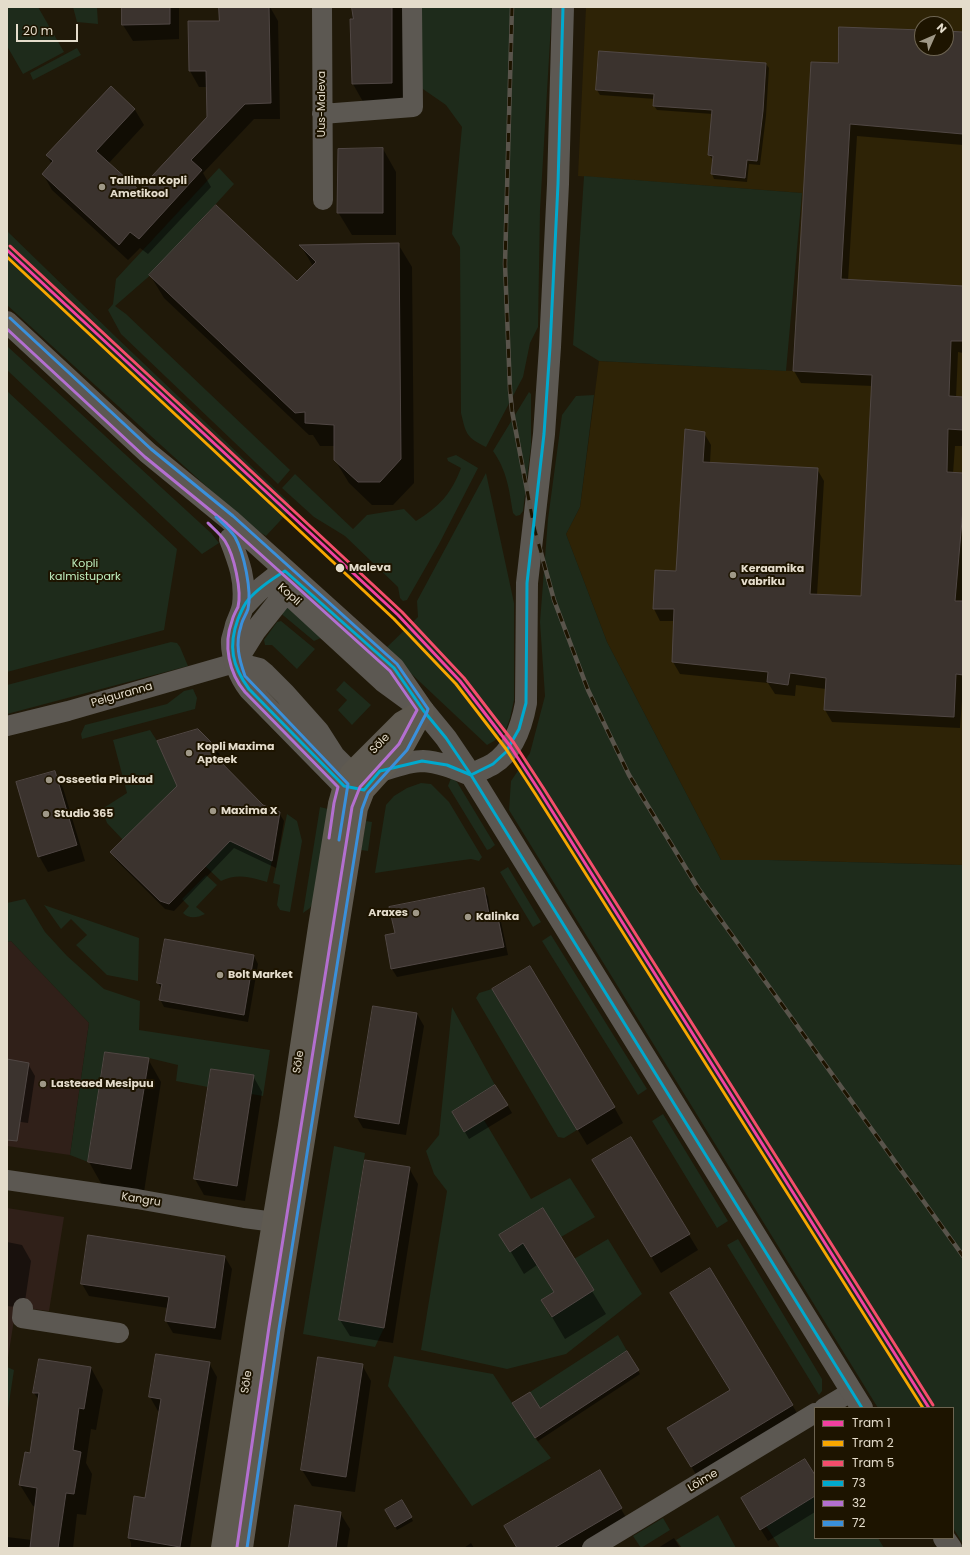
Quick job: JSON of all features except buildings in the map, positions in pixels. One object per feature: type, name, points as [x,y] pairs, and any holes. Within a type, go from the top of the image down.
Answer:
[{"type":"main road","name":"Sõle","points":[[353,783],[380,771],[403,747],[423,710]]},
{"type":"main road","name":"Sõle","points":[[242,1548],[319,927],[339,804],[353,783],[402,722],[423,710]]},
{"type":"main road","name":"Sõle","points":[[222,1548],[256,1325],[282,1223]]},
{"type":"street","name":"Uus-Maleva","points":[[322,7],[323,200]]},
{"type":"street","points":[[322,114],[414,107],[412,7]]},
{"type":"street","points":[[380,771],[422,761],[447,765],[471,775],[494,764],[502,757],[518,732],[523,718],[526,702],[527,583],[544,434],[550,347],[550,316],[558,184],[563,7]]},
{"type":"street","name":"Kopli","points":[[7,322],[148,453],[230,539],[281,581],[383,681],[423,710],[446,738],[471,775],[856,1400]]},
{"type":"street","name":"Kopli","points":[[148,453],[230,520],[281,581]]},
{"type":"street","points":[[230,539],[240,565],[243,580],[243,606]]},
{"type":"street","points":[[281,581],[258,590],[243,606],[236,623],[232,641],[241,679],[249,689],[353,783]]},
{"type":"street","points":[[236,663],[255,631],[281,581]]},
{"type":"street","name":"Pelguranna","points":[[7,726],[75,709],[236,663]]},
{"type":"street","name":"Kangru","points":[[7,1180],[137,1199],[282,1223]]},
{"type":"street","points":[[23,1308],[22,1318],[119,1333]]},
{"type":"street","points":[[828,1407],[856,1400]]},
{"type":"street","name":"Lõime","points":[[592,1548],[814,1415]]},
{"type":"street","points":[[945,1539],[951,1548]]},
{"type":"shaded area","points":[[586,7],[963,7],[963,865],[721,860],[607,642],[566,534],[580,507],[599,361],[793,371],[802,193],[578,176]]},
{"type":"shaded area","name":"Lasteaed Mesipuu","points":[[11,941],[89,1023],[70,1155],[7,1146],[7,942]]},
{"type":"shaded area","points":[[7,1208],[64,1217],[49,1311],[16,1307],[7,1364]]},
{"type":"green space","points":[[7,7],[38,7],[64,52],[23,74],[7,46]]},
{"type":"green space","points":[[73,7],[97,7],[98,24],[77,22]]},
{"type":"green space","points":[[416,7],[552,7],[540,210],[538,327],[530,343],[523,377],[486,447],[474,440],[468,434],[464,426],[461,413],[460,247],[452,234],[462,127],[446,105],[420,87]]},
{"type":"green space","points":[[77,48],[81,55],[33,80],[30,73]]},
{"type":"green space","points":[[219,168],[234,184],[154,272],[115,306],[126,314],[290,470],[278,484],[121,334],[108,310],[113,304],[116,279]]},
{"type":"green space","points":[[584,176],[802,193],[786,371],[599,361],[573,345]]},
{"type":"green space","points":[[7,231],[289,502],[291,509],[266,536],[251,527],[7,305]]},
{"type":"green space","points":[[7,346],[211,533],[219,543],[202,554],[7,370]]},
{"type":"green space","name":"Kopli kalmistupark","points":[[7,391],[177,549],[164,630],[7,672]]},
{"type":"green space","points":[[529,392],[531,394],[531,445],[523,511],[520,515],[516,516],[513,513],[509,488],[504,473],[498,458],[493,451]]},
{"type":"green space","points":[[594,395],[580,507],[566,534],[607,642],[721,860],[963,865],[963,1544],[954,1530],[954,1407],[877,1407],[509,810],[511,781],[530,753],[545,696],[540,622],[548,519],[562,415],[576,396]]},
{"type":"green space","points":[[456,455],[478,468],[439,544],[407,600],[403,601],[400,598],[398,587],[345,536],[314,517],[282,488],[295,474],[353,529],[367,515],[404,509],[416,521],[432,510],[449,492],[461,468],[448,461],[447,458]]},
{"type":"green space","points":[[486,473],[514,603],[514,700],[505,732],[487,745],[385,649],[418,617],[417,601]]},
{"type":"green space","points":[[288,606],[321,638],[314,641],[278,611]]},
{"type":"green space","points":[[281,621],[315,649],[297,669],[272,645],[265,645],[264,640],[277,622]]},
{"type":"green space","points":[[171,642],[177,643],[180,647],[188,666],[7,714],[7,685]]},
{"type":"green space","points":[[344,681],[371,705],[352,725],[338,710],[347,700],[336,690]]},
{"type":"green space","points":[[193,689],[197,698],[195,709],[82,739],[81,734],[85,725],[167,704],[184,691]]},
{"type":"green space","points":[[150,730],[157,741],[177,786],[123,840],[107,823],[102,809],[127,793],[113,740]]},
{"type":"green space","points":[[451,778],[457,782],[495,845],[490,849],[487,850],[448,786]]},
{"type":"green space","points":[[421,783],[431,784],[449,802],[482,857],[479,861],[471,859],[375,873],[386,805],[394,796],[407,788]]},
{"type":"green space","points":[[320,807],[328,809],[315,899],[310,908],[303,913]]},
{"type":"green space","points":[[287,814],[297,821],[302,841],[290,912],[280,910],[277,905],[280,885],[273,883]]},
{"type":"green space","points":[[366,821],[372,822],[368,851],[361,850]]},
{"type":"green space","points":[[230,841],[272,861],[267,882],[250,877],[238,876],[221,881],[205,866]]},
{"type":"green space","points":[[508,867],[541,922],[533,927],[500,872]]},
{"type":"green space","points":[[206,875],[217,885],[196,907],[205,914],[190,917],[183,913],[189,906],[182,899]]},
{"type":"green space","points":[[25,899],[45,932],[67,956],[104,989],[140,1001],[139,1030],[270,1050],[263,1096],[251,1094],[253,1075],[211,1069],[208,1087],[176,1081],[178,1065],[149,1058],[105,1052],[88,1162],[70,1155],[89,1023],[11,941],[7,942],[7,903]]},
{"type":"green space","points":[[44,905],[139,938],[138,981],[107,975],[76,945],[87,935],[71,919],[61,929]]},
{"type":"green space","points":[[551,935],[647,1089],[638,1095],[542,941]]},
{"type":"green space","points":[[492,989],[577,1130],[564,1138],[558,1137],[476,998],[479,993]]},
{"type":"green space","points":[[452,1007],[495,1085],[452,1112],[464,1132],[484,1120],[531,1199],[570,1178],[595,1217],[561,1237],[542,1208],[500,1235],[510,1251],[523,1243],[554,1292],[541,1300],[551,1317],[594,1290],[574,1259],[608,1239],[642,1294],[566,1354],[507,1369],[421,1350],[447,1191],[434,1174],[426,1151],[439,1135]]},
{"type":"green space","points":[[663,1114],[728,1221],[717,1228],[652,1121]]},
{"type":"green space","points":[[334,1146],[365,1153],[340,1320],[384,1328],[375,1347],[303,1334]]},
{"type":"green space","points":[[738,1239],[822,1379],[822,1391],[819,1395],[727,1245]]},
{"type":"green space","points":[[618,1335],[627,1351],[540,1408],[530,1392]]},
{"type":"green space","points":[[394,1356],[493,1374],[535,1438],[551,1458],[472,1506],[388,1386]]},
{"type":"green space","points":[[7,1367],[14,1370],[7,1416]]},
{"type":"green space","points":[[814,1497],[814,1539],[879,1539],[884,1548],[780,1548],[766,1526]]},
{"type":"green space","points":[[718,1515],[736,1548],[682,1548],[676,1540]]},
{"type":"green space","points":[[663,1518],[670,1530],[641,1548],[633,1536]]},
{"type":"railway","points":[[512,7],[505,264],[510,390],[512,411],[534,527],[554,600],[588,690],[629,775],[698,888],[963,1256]]},
{"type":"tram line","name":"5","points":[[10,246],[402,612],[464,678],[514,743],[544,789],[933,1405]]},
{"type":"tram line","name":"1","points":[[7,250],[398,615],[460,681],[510,746],[540,792],[928,1407]]},
{"type":"tram line","name":"2","points":[[7,257],[394,619],[456,684],[506,749],[536,795],[922,1407]]},
{"type":"transit line","name":"73","points":[[471,775],[493,764],[506,752],[519,729],[526,703],[527,583],[544,434],[550,347],[558,184],[563,7]]},
{"type":"transit line","name":"72","points":[[10,318],[151,449],[233,516],[397,664],[428,709],[407,750],[368,793],[362,809],[279,1329],[247,1548]]},
{"type":"transit line","name":"32","points":[[7,329],[145,457],[227,524],[390,671],[417,710],[399,744],[360,787],[352,807],[269,1327],[237,1547]]},
{"type":"transit line","name":"72","points":[[216,517],[235,537],[241,552],[246,572],[249,601],[248,609],[242,622],[238,639],[241,664],[245,676],[348,784],[339,840]]},
{"type":"transit line","name":"32","points":[[208,523],[222,536],[225,541],[234,564],[238,583],[238,607],[232,619],[228,640],[231,668],[245,692],[338,787],[329,838]]},
{"type":"transit line","name":"73","points":[[285,571],[394,668],[423,710],[446,738],[471,775],[447,765],[422,761],[380,771],[364,790],[344,786],[249,689],[235,664],[233,656],[233,638],[238,619],[248,600],[261,588],[285,571]]},
{"type":"transit line","name":"73","points":[[471,775],[861,1407]]},
{"type":"place","name":"Tallinna Kopli Ametikool","points":[[102,187]]},
{"type":"place","name":"Maleva","points":[[340,568]]},
{"type":"place","name":"Keraamika vabriku","points":[[733,575]]},
{"type":"place","name":"Kopli Maxima Apteek","points":[[189,753]]},
{"type":"place","name":"Osseetia Pirukad","points":[[49,780]]},
{"type":"place","name":"Maxima X","points":[[213,811]]},
{"type":"place","name":"Studio 365","points":[[46,814]]},
{"type":"place","name":"Araxes","points":[[416,913]]},
{"type":"place","name":"Kalinka","points":[[468,917]]},
{"type":"place","name":"Bolt Market","points":[[220,975]]},
{"type":"place","name":"Lasteaed Mesipuu","points":[[43,1084]]}]
